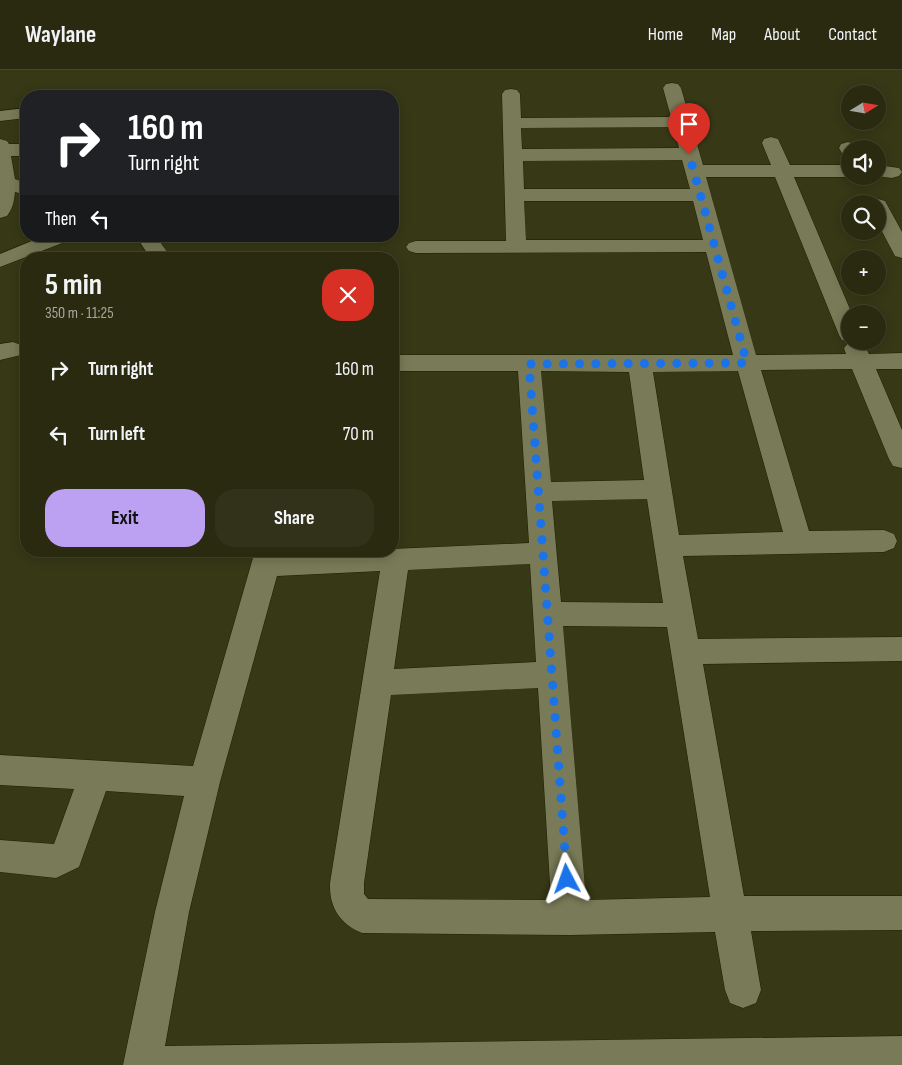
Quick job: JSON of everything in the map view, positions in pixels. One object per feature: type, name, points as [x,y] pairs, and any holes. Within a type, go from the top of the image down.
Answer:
[{"type":"street","points":[[672,88],[691,163],[799,542]]},
{"type":"street","points":[[511,94],[516,247]]},
{"type":"street","points":[[0,116],[20,114]]},
{"type":"street","points":[[511,122],[680,122]]},
{"type":"street","points":[[771,144],[841,313]]},
{"type":"street","points":[[0,212],[4,205],[4,175],[1,148],[20,150]]},
{"type":"street","points":[[512,155],[691,163],[782,170],[841,171]]},
{"type":"street","points":[[4,175],[20,185]]},
{"type":"street","points":[[875,186],[902,252]]},
{"type":"street","points":[[514,195],[701,195]]},
{"type":"street","points":[[23,252],[48,242]]},
{"type":"street","points":[[416,247],[716,246]]},
{"type":"street","points":[[0,261],[20,253]]},
{"type":"street","points":[[857,352],[902,459]]},
{"type":"street","points":[[399,363],[747,363],[857,352],[902,361]]},
{"type":"street","points":[[529,364],[570,918]]},
{"type":"street","points":[[640,364],[658,489],[744,990]]},
{"type":"street","points":[[537,492],[658,489]]},
{"type":"street","points":[[668,546],[884,541]]},
{"type":"street","points":[[142,1065],[172,912],[204,782],[268,559],[396,560],[542,553]]},
{"type":"street","points":[[396,560],[346,883],[346,898],[362,916],[570,918],[731,914],[902,913]]},
{"type":"street","points":[[548,614],[680,615]]},
{"type":"street","points":[[686,652],[902,649]]},
{"type":"street","points":[[377,683],[552,674]]},
{"type":"street","points":[[0,770],[204,782]]},
{"type":"street","points":[[0,856],[56,861],[67,856],[96,776]]},
{"type":"street","points":[[152,1065],[902,1055]]},
{"type":"route","points":[[567,879],[529,364],[747,363],[689,154]]}]
